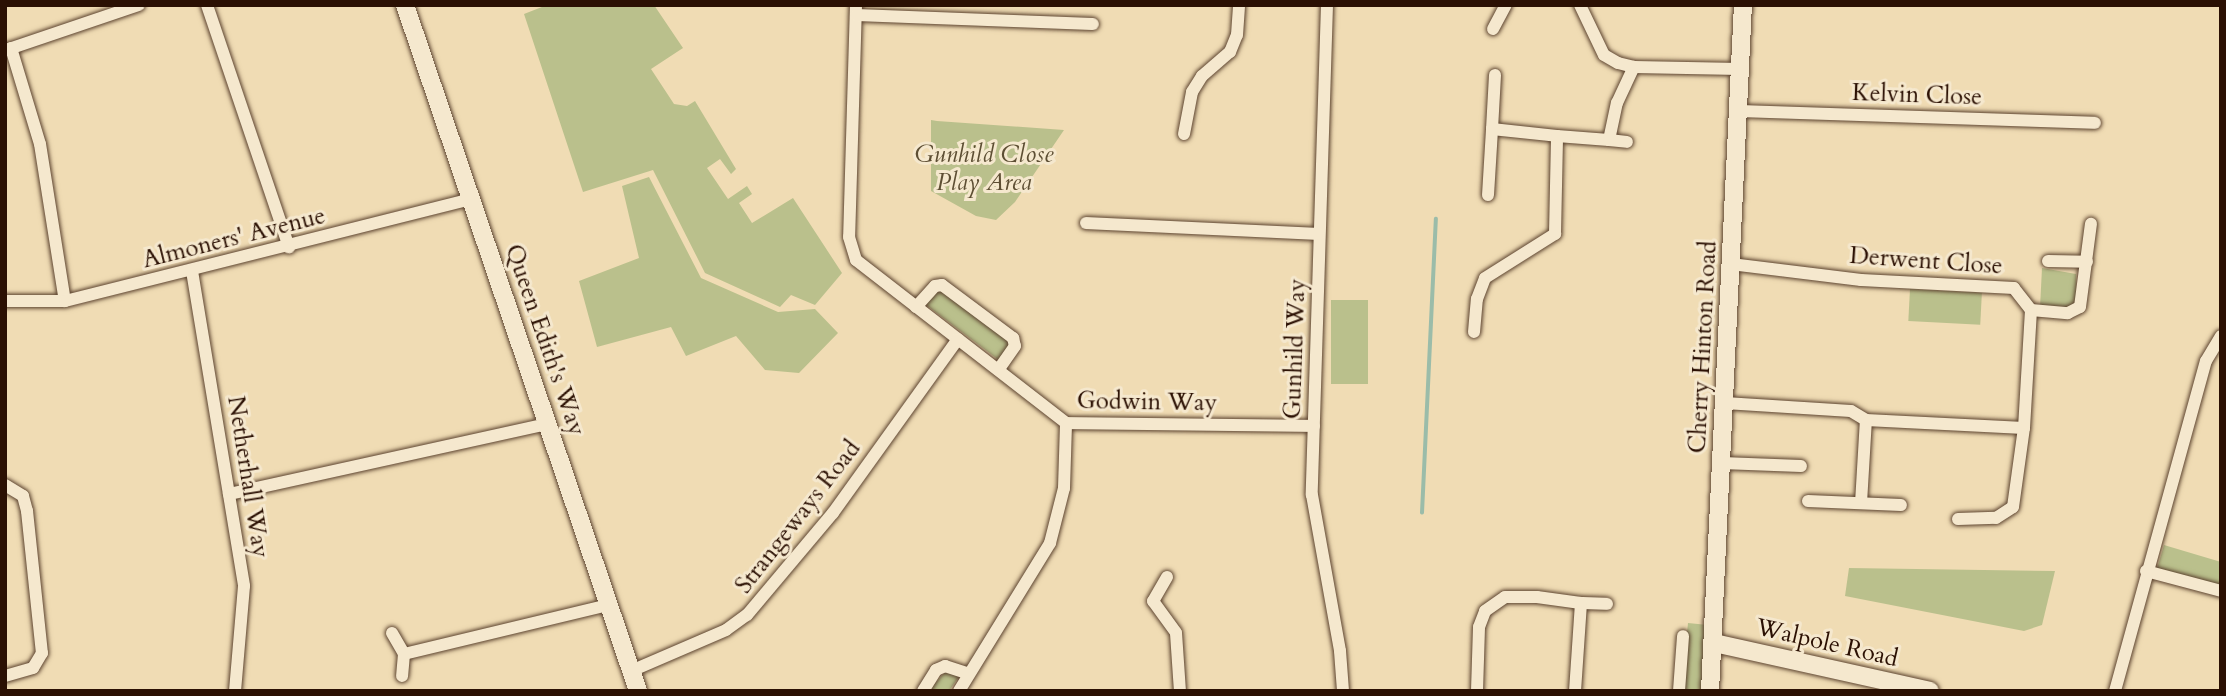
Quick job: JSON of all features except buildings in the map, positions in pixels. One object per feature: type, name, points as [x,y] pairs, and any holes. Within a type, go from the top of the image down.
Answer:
[{"type":"street","points":[[65,301],[40,144],[8,49],[139,5]]},
{"type":"street","points":[[207,5],[289,247]]},
{"type":"street","name":"Queen Edith's Way","points":[[405,5],[638,691]]},
{"type":"street","points":[[1184,134],[1192,92],[1202,76],[1230,52],[1237,35],[1239,5]]},
{"type":"street","name":"Gunhild Way","points":[[1327,5],[1312,495],[1340,651],[1343,691]]},
{"type":"street","points":[[1493,29],[1506,5]]},
{"type":"street","points":[[1580,5],[1604,55],[1634,67],[1740,69]]},
{"type":"street","name":"Cherry Hinton Road","points":[[1710,691],[1743,5]]},
{"type":"street","points":[[856,10],[1093,23]]},
{"type":"street","name":"Godwin Way","points":[[856,10],[851,250],[856,260],[1066,423],[1314,426]]},
{"type":"street","points":[[1609,140],[1617,103],[1634,67]]},
{"type":"street","points":[[1488,195],[1495,75]]},
{"type":"street","name":"Kelvin Close","points":[[1738,111],[2095,123]]},
{"type":"street","points":[[1492,130],[1627,142]]},
{"type":"street","points":[[1474,332],[1477,299],[1485,278],[1555,234],[1557,136]]},
{"type":"street","name":"Almoners' Avenue","points":[[5,301],[65,301],[289,247],[471,199]]},
{"type":"street","points":[[1086,223],[1319,234]]},
{"type":"street","points":[[1958,519],[2006,513],[2017,499],[2031,310],[2068,313],[2080,307],[2091,224]]},
{"type":"street","points":[[2048,261],[2087,262]]},
{"type":"street","name":"Derwent Close","points":[[1731,264],[1861,279],[2014,288],[2031,310]]},
{"type":"street","name":"Netherhall Way","points":[[192,271],[245,606],[234,691]]},
{"type":"street","points":[[916,307],[935,286],[942,285],[1013,338],[1015,346],[998,370]]},
{"type":"street","points":[[2115,691],[2206,361],[2221,336]]},
{"type":"street","name":"Strangeways Road","points":[[631,671],[726,630],[747,615],[833,513],[958,339]]},
{"type":"street","points":[[1725,404],[1851,411],[1866,420],[2024,428]]},
{"type":"street","points":[[1861,503],[1866,420]]},
{"type":"street","points":[[959,691],[1050,543],[1065,488],[1066,423]]},
{"type":"street","points":[[229,494],[547,424]]},
{"type":"street","points":[[1722,463],[1801,466]]},
{"type":"street","points":[[5,485],[23,496],[25,503],[42,653],[33,668],[5,676]]},
{"type":"street","points":[[1808,501],[1900,505]]},
{"type":"street","points":[[2146,571],[2221,592]]},
{"type":"street","points":[[1167,577],[1153,601],[1176,632],[1180,691]]},
{"type":"street","points":[[1477,691],[1479,627],[1491,604],[1505,597],[1537,597],[1607,604]]},
{"type":"street","points":[[1575,691],[1581,603]]},
{"type":"street","points":[[404,654],[608,606]]},
{"type":"street","points":[[392,633],[404,654],[402,676]]},
{"type":"street","points":[[1679,691],[1683,636]]},
{"type":"street","name":"Walpole Road","points":[[1714,643],[1930,691]]},
{"type":"street","points":[[923,691],[936,670],[945,666],[969,674]]},
{"type":"green space","points":[[547,5],[654,5],[683,48],[651,69],[674,104],[687,106],[695,101],[736,169],[731,174],[720,159],[707,168],[728,199],[747,186],[752,194],[739,203],[752,223],[793,198],[842,273],[815,305],[791,295],[780,307],[705,273],[653,170],[583,192],[524,14]]},
{"type":"green space","name":"Gunhild Close Play Area","points":[[931,120],[1064,130],[1015,202],[996,220],[976,216],[931,191]]},
{"type":"green space","points":[[649,177],[701,278],[778,312],[815,309],[838,333],[799,373],[765,370],[736,336],[686,356],[671,327],[597,347],[579,281],[639,258],[622,186]]},
{"type":"green space","points":[[2042,268],[2076,274],[2077,301],[2071,309],[2040,308]]},
{"type":"green space","points":[[934,286],[1012,337],[1004,364],[921,301]]},
{"type":"green space","points":[[1910,289],[1982,293],[1980,325],[1908,321]]},
{"type":"green space","points":[[1331,300],[1368,300],[1368,384],[1331,384]]},
{"type":"green space","points":[[2164,545],[2221,562],[2221,587],[2157,569]]},
{"type":"green space","points":[[1849,568],[2055,571],[2042,625],[2024,631],[1845,596]]},
{"type":"green space","points":[[1688,623],[1708,625],[1701,691],[1681,691]]},
{"type":"green space","points":[[948,669],[960,675],[949,691],[928,691]]},
{"type":"waterway","points":[[1422,513],[1436,219]]}]
